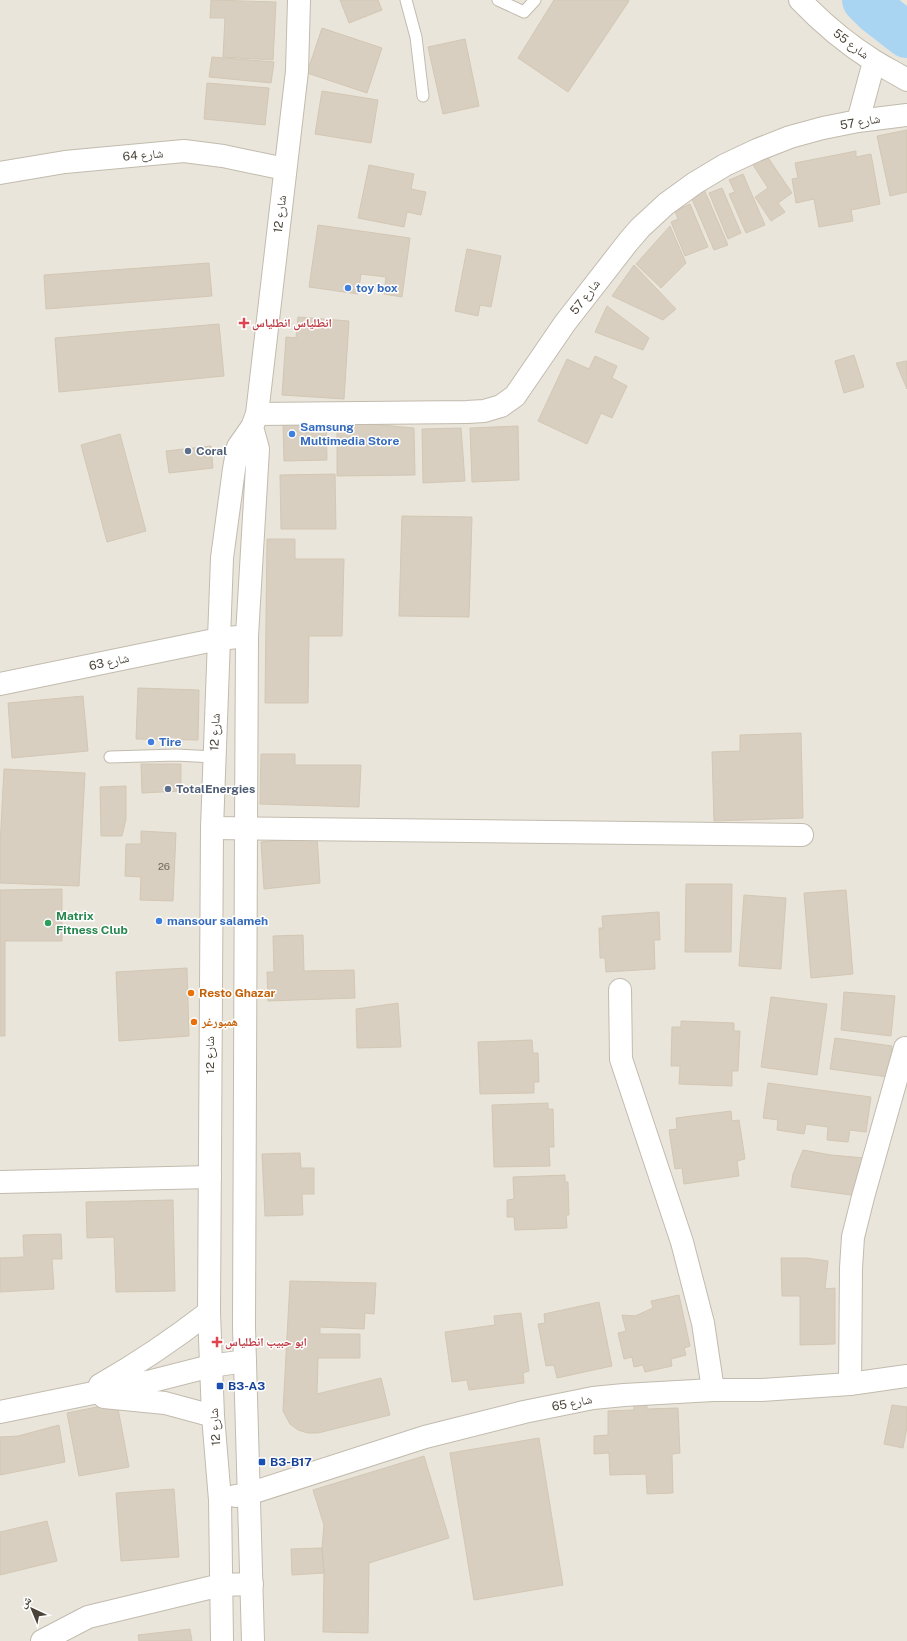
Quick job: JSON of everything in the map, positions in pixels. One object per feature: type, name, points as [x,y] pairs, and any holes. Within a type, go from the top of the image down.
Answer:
[{"type":"street","name":"شارع 12","points":[[253,1641],[245,1361],[247,636],[258,449],[254,420],[297,71],[299,0]]},
{"type":"street","name":"شارع 55","points":[[800,0],[830,28],[874,62],[905,74]]},
{"type":"street","points":[[858,121],[874,62]]},
{"type":"street","name":"شارع 57","points":[[254,420],[484,412],[501,406],[515,396],[565,323],[640,228],[666,204],[695,183],[725,165],[757,150],[796,136],[823,128],[858,121],[907,115]]},
{"type":"street","name":"شارع 64","points":[[0,173],[66,162],[184,151],[223,156],[286,169]]},
{"type":"street","name":"شارع 12","points":[[222,1641],[220,1500],[209,1312],[212,828],[222,558],[238,447],[254,420]]},
{"type":"street","name":"شارع 63","points":[[0,684],[219,639],[247,636]]},
{"type":"street","points":[[212,828],[802,835]]},
{"type":"street","points":[[620,990],[621,1059],[682,1242],[703,1323],[713,1390]]},
{"type":"street","points":[[850,1384],[851,1262],[853,1237],[905,1048]]},
{"type":"street","points":[[0,1182],[210,1177]]},
{"type":"street","points":[[83,1394],[138,1363],[169,1343],[209,1312]]},
{"type":"street","points":[[0,1412],[152,1381],[211,1366],[245,1361]]},
{"type":"street","name":"شارع 65","points":[[220,1500],[248,1494],[425,1437],[524,1412],[593,1398],[713,1390],[761,1390],[850,1384],[907,1376]]},
{"type":"street","points":[[83,1394],[116,1399],[166,1403],[214,1416]]},
{"type":"street","points":[[42,1641],[88,1617],[221,1585],[252,1584]]},
{"type":"lane","points":[[406,0],[416,36],[424,96]]},
{"type":"lane","points":[[498,0],[524,12],[535,0]]},
{"type":"lane","points":[[110,758],[176,755],[214,757]]},
{"type":"shaded area","points":[[0,0],[907,0],[907,1641],[0,1641]]},
{"type":"building","points":[[211,0],[276,2],[273,60],[223,57],[225,18],[210,18]]},
{"type":"building","points":[[340,0],[378,0],[382,10],[349,23]]},
{"type":"building","points":[[554,0],[629,1],[568,92],[518,58]]},
{"type":"building","points":[[322,28],[382,48],[367,93],[307,73]]},
{"type":"building","points":[[465,39],[479,106],[443,114],[428,47]]},
{"type":"building","points":[[212,57],[274,62],[271,83],[209,77]]},
{"type":"building","points":[[207,83],[269,88],[265,125],[204,119]]},
{"type":"building","points":[[322,91],[378,100],[371,143],[315,134]]},
{"type":"building","points":[[907,130],[907,192],[890,196],[877,136]]},
{"type":"building","points":[[856,151],[856,157],[871,154],[880,204],[851,210],[853,221],[819,227],[814,199],[796,203],[792,179],[798,178],[795,163]]},
{"type":"building","points":[[767,156],[792,193],[778,203],[785,212],[771,221],[755,197],[768,188],[753,165]]},
{"type":"building","points":[[369,165],[414,174],[411,189],[426,192],[421,215],[407,212],[404,227],[358,218]]},
{"type":"building","points":[[743,174],[765,225],[746,233],[729,194],[735,192],[729,180]]},
{"type":"building","points":[[703,187],[728,245],[714,250],[689,192]]},
{"type":"building","points":[[722,188],[741,233],[728,239],[709,193]]},
{"type":"building","points":[[690,204],[708,247],[685,256],[671,222],[678,219],[675,211]]},
{"type":"building","points":[[318,225],[410,238],[402,297],[384,294],[386,277],[361,274],[358,294],[309,287]]},
{"type":"building","points":[[670,226],[686,263],[661,288],[636,264]]},
{"type":"building","points":[[467,249],[501,256],[491,307],[480,305],[478,316],[455,311]]},
{"type":"building","points":[[209,263],[212,296],[46,309],[44,275]]},
{"type":"building","points":[[634,265],[676,309],[663,320],[612,296]]},
{"type":"building","points":[[607,306],[649,338],[643,350],[595,332]]},
{"type":"building","points":[[298,317],[349,321],[344,399],[282,395],[286,337],[296,338]]},
{"type":"building","points":[[219,324],[224,376],[59,392],[55,338]]},
{"type":"building","points":[[854,355],[864,387],[844,393],[835,361]]},
{"type":"building","points":[[595,356],[617,366],[612,378],[627,386],[612,418],[601,413],[587,444],[538,421],[567,359],[589,369]]},
{"type":"building","points":[[907,361],[907,389],[896,363]]},
{"type":"building","points":[[337,421],[414,428],[415,475],[337,476]]},
{"type":"building","points":[[326,422],[327,460],[284,461],[283,423]]},
{"type":"building","points":[[518,426],[519,480],[472,482],[470,428]]},
{"type":"building","points":[[461,428],[465,481],[423,483],[422,429]]},
{"type":"building","points":[[120,434],[146,531],[107,542],[81,445]]},
{"type":"building","points":[[211,446],[213,468],[169,473],[166,451]]},
{"type":"building","points":[[335,474],[336,529],[281,529],[280,475]]},
{"type":"building","points":[[402,516],[472,517],[469,617],[399,616]]},
{"type":"building","points":[[267,539],[295,539],[295,559],[344,559],[342,636],[309,636],[308,703],[265,703]]},
{"type":"building","points":[[138,688],[199,690],[198,740],[136,739]]},
{"type":"building","points":[[83,696],[88,751],[12,758],[8,703]]},
{"type":"building","points":[[801,733],[803,818],[714,821],[712,752],[740,751],[740,735]]},
{"type":"building","points":[[261,754],[295,754],[295,765],[361,765],[359,807],[260,804]]},
{"type":"building","points":[[141,764],[181,764],[181,791],[142,793]]},
{"type":"building","points":[[4,769],[85,773],[79,886],[0,883],[0,846]]},
{"type":"building","points":[[126,786],[126,819],[122,836],[101,836],[100,787]]},
{"type":"building","points":[[141,831],[176,833],[173,901],[140,900],[141,877],[125,876],[126,844],[141,844]]},
{"type":"building","points":[[317,837],[320,883],[264,889],[261,842]]},
{"type":"building","points":[[686,884],[732,884],[731,952],[685,952]]},
{"type":"building","points":[[62,889],[62,941],[5,941],[5,1036],[0,1036],[0,890]]},
{"type":"building","points":[[846,890],[853,974],[811,978],[804,893]]},
{"type":"building","points":[[744,895],[786,898],[781,969],[739,966]]},
{"type":"building","points":[[659,912],[660,940],[654,940],[655,969],[606,972],[605,958],[600,958],[599,928],[603,928],[602,916]]},
{"type":"building","points":[[303,935],[304,971],[354,970],[355,998],[268,1001],[267,972],[274,972],[273,936]]},
{"type":"building","points":[[187,968],[189,1036],[119,1041],[116,972]]},
{"type":"building","points":[[844,992],[895,996],[891,1036],[841,1030]]},
{"type":"building","points":[[771,997],[827,1004],[817,1075],[761,1067]]},
{"type":"building","points":[[398,1003],[401,1047],[357,1048],[356,1009]]},
{"type":"building","points":[[681,1021],[734,1023],[734,1031],[740,1031],[738,1071],[732,1071],[732,1086],[679,1084],[680,1066],[671,1066],[672,1027],[681,1027]]},
{"type":"building","points":[[835,1038],[892,1046],[888,1077],[830,1069]]},
{"type":"building","points":[[532,1040],[533,1053],[538,1053],[539,1082],[534,1082],[534,1093],[480,1094],[478,1042]]},
{"type":"building","points":[[768,1083],[871,1097],[866,1132],[850,1130],[848,1142],[827,1140],[828,1127],[806,1124],[804,1134],[777,1130],[778,1120],[763,1118]]},
{"type":"building","points":[[548,1103],[548,1109],[553,1109],[554,1147],[549,1147],[550,1166],[494,1167],[492,1105]]},
{"type":"building","points":[[731,1111],[732,1121],[739,1120],[745,1159],[737,1161],[739,1176],[684,1184],[682,1168],[675,1169],[669,1130],[677,1129],[676,1118]]},
{"type":"building","points":[[803,1150],[831,1155],[865,1158],[858,1183],[851,1195],[791,1187],[793,1174]]},
{"type":"building","points":[[300,1153],[301,1168],[314,1168],[314,1194],[302,1194],[303,1215],[265,1216],[262,1154]]},
{"type":"building","points":[[565,1175],[565,1182],[568,1182],[569,1215],[566,1215],[567,1228],[515,1230],[514,1217],[507,1217],[507,1200],[514,1199],[513,1177]]},
{"type":"building","points":[[173,1200],[175,1291],[116,1292],[114,1237],[87,1238],[86,1202]]},
{"type":"building","points":[[61,1234],[62,1259],[52,1259],[54,1289],[0,1292],[0,1258],[24,1257],[23,1235]]},
{"type":"building","points":[[781,1258],[807,1258],[828,1261],[825,1289],[835,1288],[835,1344],[800,1345],[800,1296],[782,1296]]},
{"type":"building","points":[[290,1281],[376,1283],[374,1314],[365,1313],[364,1329],[320,1327],[320,1334],[360,1334],[360,1358],[318,1358],[317,1394],[381,1378],[390,1415],[318,1433],[308,1433],[298,1430],[290,1424],[283,1411]]},
{"type":"building","points":[[679,1295],[690,1346],[684,1348],[686,1355],[671,1359],[672,1366],[645,1372],[643,1365],[634,1367],[632,1357],[624,1359],[618,1333],[626,1331],[622,1315],[635,1316],[653,1308],[651,1301]]},
{"type":"building","points":[[599,1302],[612,1366],[557,1378],[554,1365],[546,1366],[538,1324],[545,1323],[544,1314]]},
{"type":"building","points":[[521,1313],[529,1371],[523,1373],[524,1383],[469,1390],[467,1380],[452,1382],[445,1332],[495,1325],[494,1316]]},
{"type":"building","points":[[647,1402],[647,1409],[678,1408],[680,1453],[672,1454],[673,1493],[647,1494],[646,1474],[610,1475],[609,1453],[594,1454],[594,1436],[608,1435],[608,1411],[634,1410],[634,1403]]},
{"type":"building","points":[[117,1403],[129,1467],[79,1476],[67,1413]]},
{"type":"building","points":[[892,1405],[907,1407],[907,1427],[903,1448],[884,1444]]},
{"type":"building","points":[[59,1425],[65,1462],[0,1475],[0,1437],[18,1436]]},
{"type":"building","points":[[539,1438],[563,1585],[474,1600],[450,1453]]},
{"type":"building","points":[[424,1456],[449,1538],[369,1563],[368,1633],[323,1632],[324,1573],[322,1548],[324,1525],[313,1490]]},
{"type":"building","points":[[174,1489],[179,1557],[121,1561],[116,1493]]},
{"type":"building","points":[[47,1521],[57,1561],[0,1575],[0,1532]]},
{"type":"building","points":[[322,1548],[324,1573],[292,1575],[291,1549]]},
{"type":"building","points":[[190,1629],[192,1641],[139,1641],[138,1635]]},
{"type":"waterway","points":[[865,0],[876,11],[907,35]]},
{"type":"place","name":"toy box","points":[[348,288]]},
{"type":"place","name":"انطلياس انطلياس","points":[[244,323]]},
{"type":"place","name":"Samsung Multimedia Store","points":[[292,434]]},
{"type":"place","name":"Coral","points":[[188,451]]},
{"type":"place","name":"Tire","points":[[151,742]]},
{"type":"place","name":"TotalEnergies","points":[[168,789]]},
{"type":"place","name":"mansour salameh","points":[[159,921]]},
{"type":"place","name":"Matrix Fitness Club","points":[[48,923]]},
{"type":"place","name":"Resto Ghazar","points":[[191,993]]},
{"type":"place","name":"همبورغر","points":[[194,1022]]},
{"type":"place","name":"ابو حبيب انطلياس","points":[[217,1342]]},
{"type":"place","name":"B3-A3","points":[[220,1386]]},
{"type":"place","name":"B3-B17","points":[[262,1462]]}]
